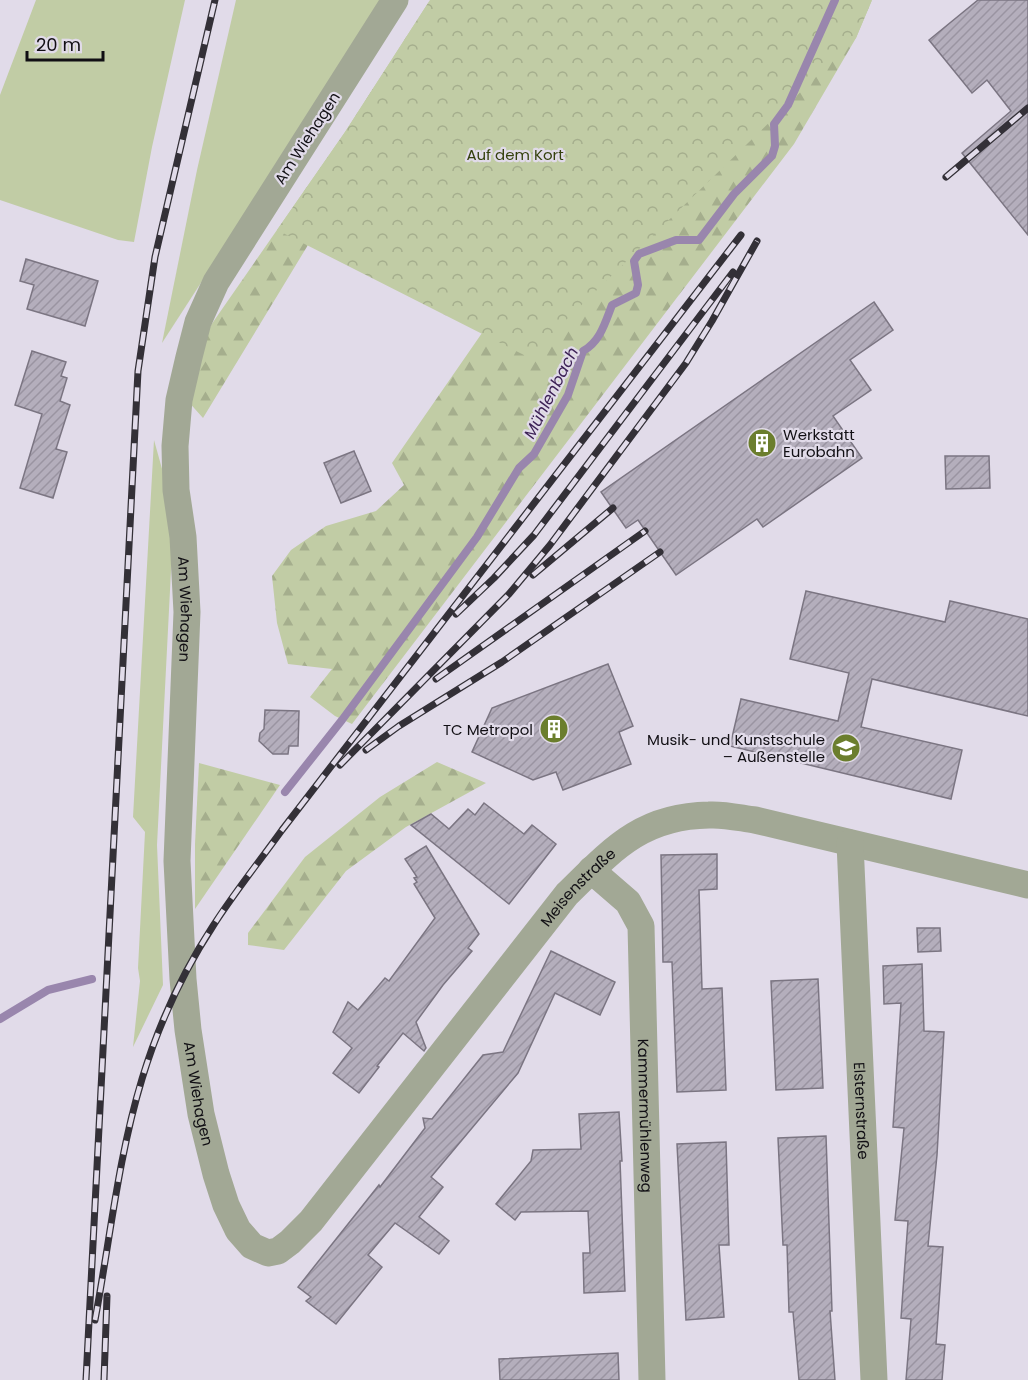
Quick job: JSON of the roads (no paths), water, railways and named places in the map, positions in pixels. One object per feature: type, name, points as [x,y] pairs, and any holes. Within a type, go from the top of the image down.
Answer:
[{"type":"street","name":"Am Wiehagen","points":[[268,1253],[252,1246],[238,1230],[226,1205],[201,1114],[188,1030],[177,861],[187,612],[183,537],[176,490],[175,446],[179,400],[198,322],[216,282],[395,0]]},
{"type":"street","name":"Meisenstraße","points":[[268,1253],[278,1251],[311,1221],[567,894],[616,846],[647,827],[668,819],[710,814],[755,820],[1028,885]]},
{"type":"street","name":"Elsternstraße","points":[[850,843],[874,1380]]},
{"type":"street","name":"Kammermühlenweg","points":[[591,870],[628,902],[641,926],[652,1380]]},
{"type":"waterway","name":"Mühlenbach","points":[[285,792],[342,720],[477,537],[519,468],[534,454],[568,395],[583,351],[598,337],[612,305],[636,293],[638,285],[634,261],[639,254],[676,240],[699,240],[734,194],[772,156],[775,146],[774,124],[788,105],[835,0]]},
{"type":"waterway","name":"Mühlenbach","points":[[0,1019],[48,990],[92,979]]},
{"type":"railway","points":[[86,1380],[138,371],[155,257],[215,0]]},
{"type":"railway","points":[[946,177],[1028,108]]},
{"type":"railway","points":[[95,1320],[121,1169],[142,1079],[164,1019],[202,944],[229,902],[282,830],[741,235]]},
{"type":"railway","points":[[340,765],[509,594],[550,545],[686,363],[757,241]]},
{"type":"railway","points":[[456,614],[534,535],[733,272]]},
{"type":"railway","points":[[533,575],[613,508]]},
{"type":"railway","points":[[436,679],[645,531]]},
{"type":"railway","points":[[366,750],[399,726],[502,662],[660,552]]},
{"type":"railway","points":[[104,1380],[107,1296]]},
{"type":"place","name":"Werkstatt Eurobahn","points":[[762,443]]},
{"type":"place","name":"TC Metropol","points":[[554,729]]},
{"type":"place","name":"Musik- und Kunstschule – Außenstelle","points":[[846,748]]},
{"type":"park label","name":"Auf dem Kort","points":[[515,154]]}]
